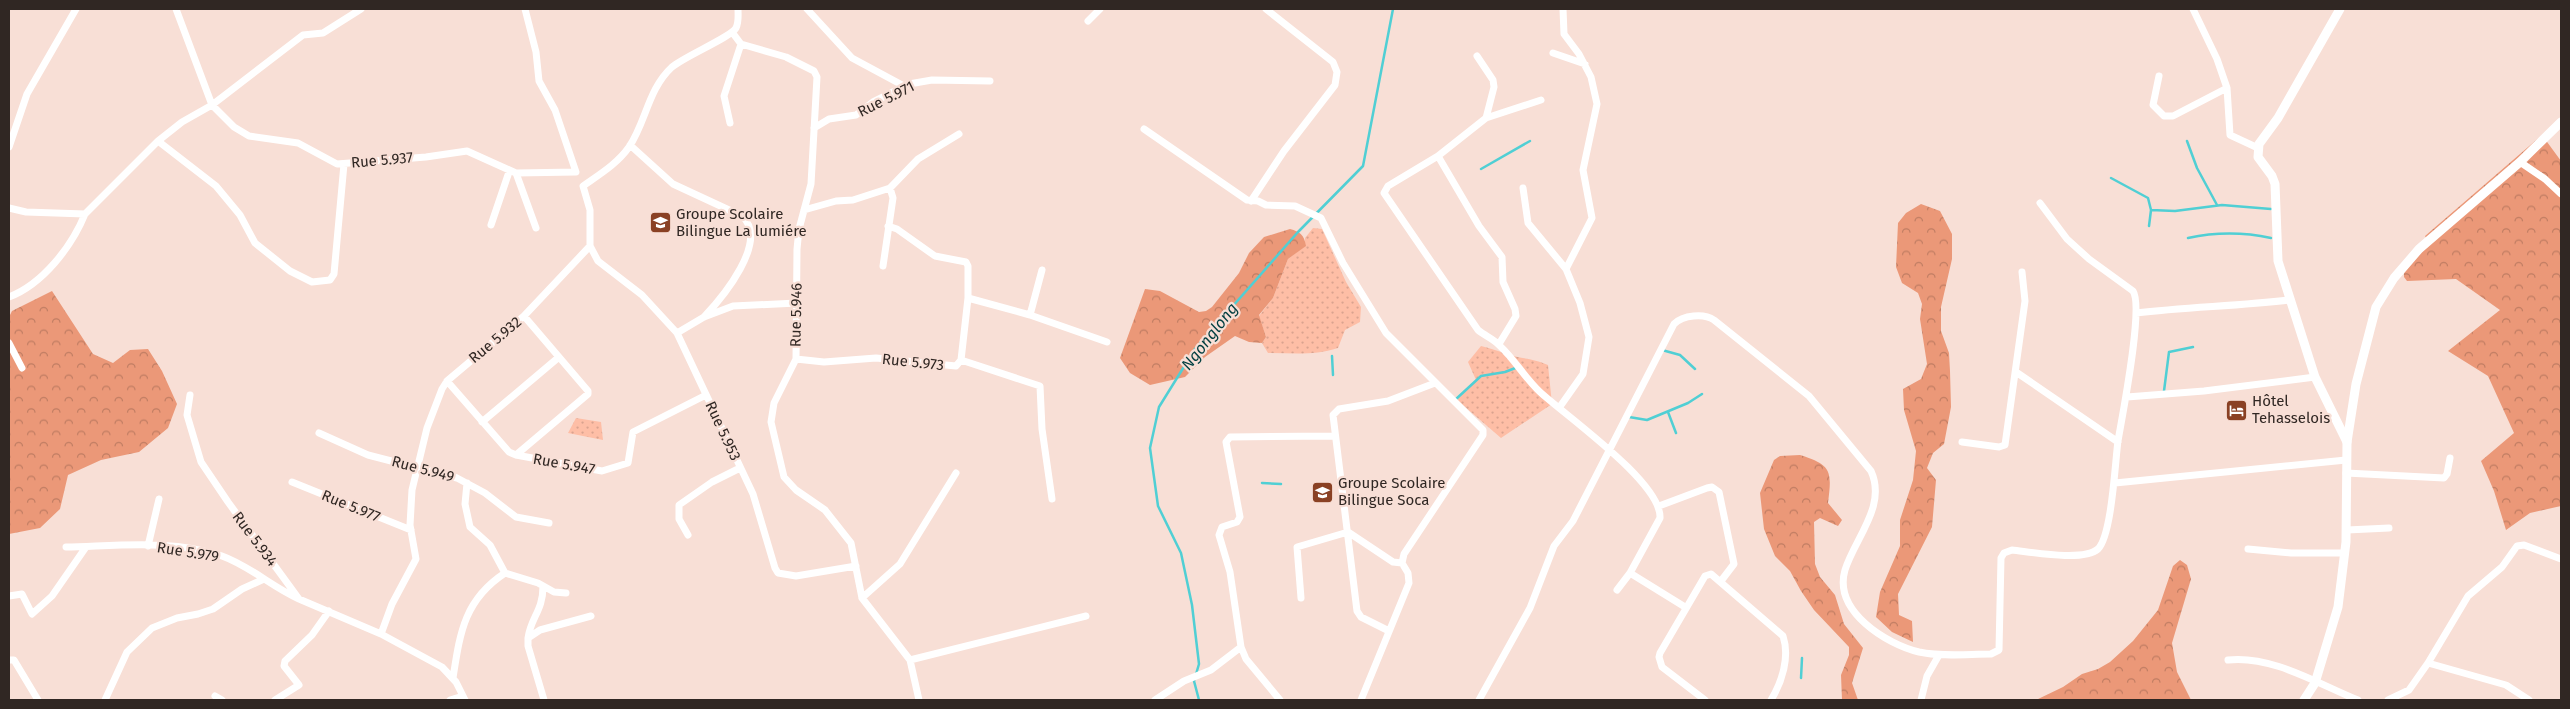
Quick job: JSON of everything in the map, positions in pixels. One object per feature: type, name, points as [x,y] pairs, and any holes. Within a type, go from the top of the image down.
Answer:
[{"type":"main road","points":[[2340,9],[2278,118],[2258,148],[2258,157],[2272,176],[2275,184],[2276,254],[2289,300],[2315,377],[2347,442]]},
{"type":"main road","points":[[2304,700],[2315,683],[2337,612],[2345,553],[2347,442],[2356,384],[2373,317],[2389,285],[2420,249],[2520,162],[2561,122]]},
{"type":"street","points":[[9,146],[27,94],[76,9]]},
{"type":"street","points":[[176,9],[212,106]]},
{"type":"street","points":[[9,297],[36,280],[56,261],[77,235],[85,214],[158,141],[182,122],[212,106],[303,35],[316,35],[329,30],[361,9]]},
{"type":"street","name":"Rue 5.937","points":[[212,106],[234,127],[248,136],[298,143],[337,164],[467,151],[513,173],[576,172],[555,110],[537,77],[536,52],[525,9]]},
{"type":"street","points":[[590,246],[590,210],[583,186],[617,162],[630,145],[656,87],[670,68],[732,32],[738,21],[738,9]]},
{"type":"street","points":[[807,9],[852,58],[904,86]]},
{"type":"street","points":[[1088,21],[1100,9]]},
{"type":"street","points":[[1251,201],[1284,151],[1335,85],[1337,78],[1333,62],[1266,9]]},
{"type":"street","points":[[1563,9],[1564,34],[1585,64],[1593,85],[1596,104],[1583,170],[1592,218],[1566,269]]},
{"type":"street","points":[[2193,9],[2217,59],[2227,88],[2230,135],[2258,148]]},
{"type":"street","points":[[730,123],[724,96],[741,44],[732,32]]},
{"type":"street","name":"Rue 5.946","points":[[741,44],[786,57],[814,71],[817,77],[811,184],[797,249],[796,359],[772,412],[771,422],[784,477],[796,490],[825,510],[851,544],[862,598],[910,660]]},
{"type":"street","points":[[1553,54],[1585,64]]},
{"type":"street","points":[[1477,56],[1493,80],[1494,87],[1489,113],[1486,118]]},
{"type":"street","points":[[2159,76],[2153,105],[2164,116],[2173,116],[2227,88]]},
{"type":"street","name":"Rue 5.971","points":[[814,128],[829,119],[856,115],[873,102],[904,86],[925,80],[990,81]]},
{"type":"street","points":[[1541,100],[1486,118],[1438,156],[1384,190],[1386,197],[1478,330],[1499,344],[1531,383],[1641,479],[1659,506],[1660,518],[1630,573],[1618,590]]},
{"type":"street","points":[[1144,128],[1251,201],[1266,205],[1295,206],[1321,218],[1344,263],[1386,333],[1482,428],[1484,433],[1404,554],[1402,563],[1408,573],[1409,582],[1361,700]]},
{"type":"street","points":[[804,210],[836,201],[853,200],[890,188],[918,159],[959,134]]},
{"type":"street","points":[[158,141],[216,186],[240,215],[255,243],[290,271],[312,282],[330,280],[334,274],[344,164]]},
{"type":"street","points":[[630,145],[673,184],[742,216],[748,224],[752,239],[749,249],[722,297],[704,316]]},
{"type":"street","points":[[1438,156],[1478,226],[1502,257],[1504,285],[1516,309],[1516,316],[1499,344]]},
{"type":"street","points":[[2520,162],[2545,179],[2561,194]]},
{"type":"street","points":[[491,225],[513,173]]},
{"type":"street","points":[[513,173],[536,228]]},
{"type":"street","points":[[883,266],[892,198],[890,188]]},
{"type":"street","points":[[1523,188],[1528,223],[1566,269],[1580,303],[1590,341],[1583,374],[1559,408]]},
{"type":"street","points":[[1479,700],[1530,608],[1554,546],[1573,522],[1674,324],[1680,319],[1700,316],[1710,317],[1809,396],[1871,471],[1876,485],[1876,502],[1845,569],[1843,578],[1845,595],[1861,620],[1877,633],[1909,649],[1939,654],[1992,654],[1999,650],[2002,558],[2004,553],[2012,550],[2064,555],[2084,554],[2096,550],[2102,542],[2115,483],[2118,442],[2127,397],[2136,313],[2136,296],[2133,291],[2089,259],[2067,239],[2040,203]]},
{"type":"street","points":[[9,208],[26,212],[85,214]]},
{"type":"street","name":"Rue 5.973","points":[[796,359],[824,362],[876,358],[952,366],[961,360],[968,298],[968,266],[966,262],[935,256],[897,229],[888,226]]},
{"type":"street","name":"Rue 5.932","points":[[381,634],[392,604],[416,559],[410,511],[418,468],[436,400],[447,381],[524,316],[590,246]]},
{"type":"street","name":"Rue 5.953","points":[[590,246],[598,261],[642,295],[677,333],[752,494],[778,573],[796,576],[856,566]]},
{"type":"street","points":[[1030,315],[1042,270]]},
{"type":"street","points":[[1962,442],[1999,447],[2005,445],[2025,301],[2022,272]]},
{"type":"street","points":[[968,298],[1030,315],[1107,342]]},
{"type":"street","points":[[2136,313],[2184,307],[2241,305],[2289,300]]},
{"type":"street","points":[[677,333],[704,316],[733,306],[796,303]]},
{"type":"street","points":[[516,455],[588,394],[587,389],[524,316]]},
{"type":"street","points":[[9,343],[22,368]]},
{"type":"street","points":[[482,422],[559,356]]},
{"type":"street","points":[[961,360],[1040,386],[1042,429],[1052,500]]},
{"type":"street","points":[[2016,372],[2118,442]]},
{"type":"street","points":[[2127,397],[2204,391],[2315,377]]},
{"type":"street","name":"Rue 5.947","points":[[447,381],[509,452],[516,455],[602,471],[625,466],[630,459],[633,432],[706,395]]},
{"type":"street","points":[[1389,632],[1362,617],[1357,611],[1332,420],[1336,411],[1388,401],[1435,383]]},
{"type":"street","name":"Rue 5.934","points":[[190,396],[187,415],[201,462],[299,599]]},
{"type":"street","name":"Rue 5.949","points":[[319,433],[368,455],[445,474],[467,483],[499,503],[516,517],[549,523]]},
{"type":"street","points":[[1280,700],[1246,659],[1241,648],[1230,572],[1218,535],[1222,527],[1239,521],[1240,517],[1227,440],[1230,437],[1335,436]]},
{"type":"street","points":[[2346,473],[2444,478],[2447,474],[2450,458]]},
{"type":"street","points":[[2115,483],[2346,460]]},
{"type":"street","points":[[688,535],[679,519],[679,505],[712,482],[740,468]]},
{"type":"street","points":[[862,598],[900,564],[956,473]]},
{"type":"street","name":"Rue 5.977","points":[[292,482],[411,530]]},
{"type":"street","points":[[467,483],[465,504],[470,527],[493,549],[505,573],[543,586],[554,592],[566,592]]},
{"type":"street","points":[[1659,506],[1707,488],[1712,487],[1719,492],[1734,564],[1721,581]]},
{"type":"street","points":[[148,546],[159,499]]},
{"type":"street","points":[[2346,530],[2389,528]]},
{"type":"street","points":[[1348,532],[1393,562],[1402,563]]},
{"type":"street","points":[[1301,598],[1297,547],[1348,532]]},
{"type":"street","points":[[2388,700],[2409,690],[2428,663],[2468,596],[2502,567],[2517,546],[2524,545],[2561,559]]},
{"type":"street","name":"Rue 5.979","points":[[66,547],[148,546],[210,552],[248,568],[299,599]]},
{"type":"street","points":[[9,596],[22,594],[32,614],[52,596],[86,547]]},
{"type":"street","points":[[2248,549],[2291,553],[2345,553]]},
{"type":"street","points":[[453,678],[460,633],[475,601],[488,584],[505,573]]},
{"type":"street","points":[[1630,573],[1685,608]]},
{"type":"street","points":[[1705,700],[1662,668],[1660,653],[1705,576],[1714,575],[1783,636],[1786,648],[1782,677],[1771,700]]},
{"type":"street","points":[[105,700],[127,652],[152,628],[177,618],[198,614],[214,608],[242,590],[264,579]]},
{"type":"street","points":[[543,586],[542,604],[533,621],[528,638],[528,646],[544,700]]},
{"type":"street","points":[[299,599],[381,634],[442,667],[453,678],[464,698],[450,700]]},
{"type":"street","points":[[275,700],[299,684],[284,666],[285,661],[312,635],[329,611]]},
{"type":"street","points":[[528,638],[540,630],[591,616]]},
{"type":"street","points":[[919,700],[910,660],[1086,616]]},
{"type":"street","points":[[1155,700],[1184,682],[1211,670],[1241,648]]},
{"type":"street","points":[[1921,700],[1927,676],[1939,654]]},
{"type":"street","points":[[9,660],[14,660],[38,700]]},
{"type":"street","points":[[2228,660],[2255,661],[2306,676],[2315,683],[2358,700]]},
{"type":"street","points":[[2428,663],[2506,685],[2529,700]]},
{"type":"street","points":[[215,696],[222,700]]},
{"type":"shaded area","points":[[1313,228],[1322,229],[1346,282],[1361,307],[1360,322],[1345,330],[1338,348],[1312,353],[1268,353],[1262,343],[1266,337],[1259,316],[1273,298],[1288,259],[1305,246],[1305,238]]},
{"type":"shaded area","points":[[1481,346],[1548,365],[1552,404],[1501,438],[1457,400],[1476,380],[1468,362]]},
{"type":"shaded area","points":[[576,418],[601,422],[603,440],[568,433]]},
{"type":"green space","points":[[2542,135],[2561,161],[2561,506],[2530,513],[2506,530],[2494,491],[2481,461],[2514,433],[2488,376],[2448,351],[2500,310],[2456,279],[2407,281],[2404,277],[2404,272],[2429,244],[2425,236]]},
{"type":"green space","points":[[1921,204],[1940,211],[1952,234],[1952,259],[1941,307],[1941,331],[1949,353],[1951,407],[1944,444],[1933,453],[1927,468],[1936,480],[1932,527],[1898,594],[1899,615],[1912,621],[1913,642],[1892,632],[1876,617],[1880,592],[1900,546],[1900,520],[1913,480],[1916,451],[1904,410],[1903,389],[1921,379],[1927,364],[1920,319],[1922,304],[1918,293],[1902,283],[1896,267],[1898,223],[1906,213]]},
{"type":"green space","points":[[1290,229],[1301,234],[1306,246],[1288,259],[1273,298],[1259,315],[1266,337],[1262,343],[1249,342],[1235,336],[1205,357],[1185,377],[1150,385],[1130,373],[1120,358],[1145,289],[1160,291],[1199,312],[1206,311],[1212,307],[1239,273],[1249,253],[1264,237]]},
{"type":"green space","points":[[52,291],[93,354],[113,363],[130,350],[148,349],[162,371],[177,404],[168,428],[139,452],[101,460],[68,475],[60,509],[40,528],[9,534],[9,317],[12,311]]},
{"type":"green space","points":[[1800,455],[1824,466],[1830,483],[1828,503],[1842,520],[1838,526],[1820,518],[1814,522],[1815,564],[1820,577],[1835,595],[1844,624],[1863,648],[1852,683],[1858,700],[1842,700],[1841,675],[1849,655],[1849,647],[1814,610],[1790,571],[1775,556],[1764,529],[1760,493],[1774,460],[1780,456]]},
{"type":"green space","points":[[2180,560],[2187,565],[2191,579],[2172,643],[2177,672],[2191,700],[2036,700],[2063,687],[2082,674],[2098,669],[2110,662],[2133,641],[2158,610],[2173,566]]},
{"type":"waterway","name":"Ngonglong","points":[[1199,700],[1194,681],[1199,664],[1192,605],[1181,553],[1158,506],[1150,448],[1159,407],[1195,349],[1298,232],[1363,166],[1393,9]]},
{"type":"waterway","points":[[1481,169],[1530,141]]},
{"type":"waterway","points":[[2187,141],[2197,168],[2217,205]]},
{"type":"waterway","points":[[2111,178],[2148,198],[2151,210],[2149,226]]},
{"type":"waterway","points":[[2151,210],[2175,211],[2222,205],[2271,209]]},
{"type":"waterway","points":[[2188,238],[2230,234],[2271,238]]},
{"type":"waterway","points":[[2164,391],[2169,352],[2193,347]]},
{"type":"waterway","points":[[1662,350],[1680,355],[1695,369]]},
{"type":"waterway","points":[[1332,356],[1333,375]]},
{"type":"waterway","points":[[1455,400],[1481,376],[1505,372],[1518,367]]},
{"type":"waterway","points":[[1629,417],[1647,420],[1688,403],[1702,394]]},
{"type":"waterway","points":[[1668,412],[1676,433]]},
{"type":"waterway","points":[[1262,483],[1281,484]]},
{"type":"waterway","points":[[1801,678],[1802,658]]},
{"type":"place","name":"Groupe Scolaire Bilingue La lumiére","points":[[660,223]]},
{"type":"place","name":"Hôtel Tehasselois","points":[[2236,410]]},
{"type":"place","name":"Groupe Scolaire Bilingue Soca","points":[[1322,492]]}]
